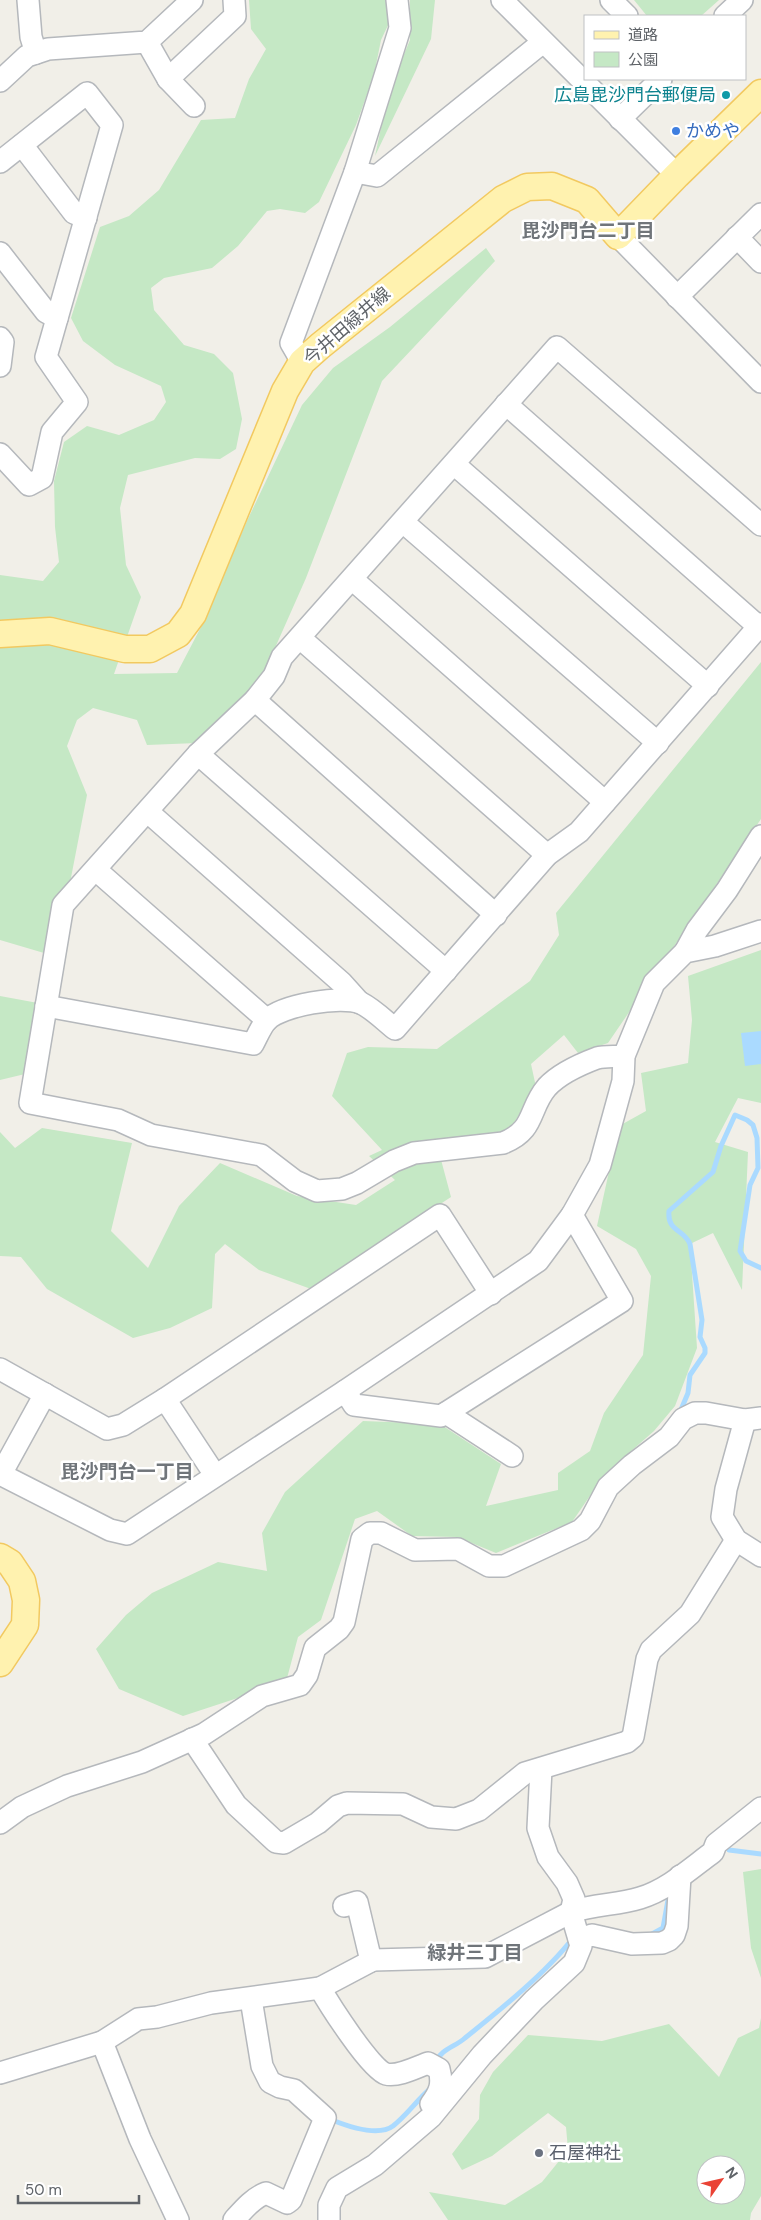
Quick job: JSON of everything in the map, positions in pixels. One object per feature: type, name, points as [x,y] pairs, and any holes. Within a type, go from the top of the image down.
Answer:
[{"type":"main road","points":[[618,236],[761,92]]},
{"type":"main road","name":"今井田緑井線","points":[[0,634],[50,632],[125,649],[150,649],[178,634],[194,614],[285,391],[302,362],[337,331],[503,199],[527,187],[552,186],[587,200],[618,236]]},
{"type":"main road","points":[[0,1557],[10,1563],[22,1581],[26,1600],[25,1625],[0,1663]]},
{"type":"street","points":[[28,0],[31,37],[36,53]]},
{"type":"street","points":[[0,80],[27,56],[48,49],[147,42],[192,0]]},
{"type":"street","points":[[168,79],[235,16],[234,0]]},
{"type":"street","points":[[302,362],[291,343],[356,172],[400,28],[398,0]]},
{"type":"street","points":[[502,0],[677,175]]},
{"type":"street","points":[[611,0],[626,15]]},
{"type":"street","points":[[726,15],[741,0]]},
{"type":"street","points":[[147,42],[168,79],[194,106]]},
{"type":"street","points":[[356,172],[377,176],[543,42]]},
{"type":"street","points":[[620,119],[660,80]]},
{"type":"street","points":[[0,162],[87,93],[112,125],[46,357],[77,402],[52,432],[42,478],[29,485],[0,454]]},
{"type":"street","points":[[22,145],[74,213],[86,218]]},
{"type":"street","points":[[677,296],[761,214]]},
{"type":"street","points":[[618,236],[761,382]]},
{"type":"street","points":[[737,237],[761,262]]},
{"type":"street","points":[[0,253],[46,312],[57,318]]},
{"type":"street","points":[[0,338],[3,342],[0,366]]},
{"type":"street","points":[[624,1056],[598,1058],[560,1077],[546,1088],[527,1127],[516,1138],[503,1143],[414,1153],[394,1160],[357,1183],[342,1189],[317,1191],[295,1181],[261,1155],[151,1135],[118,1120],[30,1103],[63,905],[198,754],[255,700],[274,676],[282,657],[557,347],[761,525]]},
{"type":"street","points":[[148,812],[342,983],[360,1003],[395,1029],[548,855],[579,832],[658,743],[760,625],[506,404]]},
{"type":"street","points":[[454,464],[708,686]]},
{"type":"street","points":[[403,522],[658,743]]},
{"type":"street","points":[[352,579],[605,802]]},
{"type":"street","points":[[300,638],[548,855]]},
{"type":"street","points":[[255,700],[496,915]]},
{"type":"street","points":[[198,754],[446,971]]},
{"type":"street","points":[[45,1394],[0,1474],[110,1530],[127,1534],[345,1392],[538,1261],[572,1215],[600,1165],[622,1081],[624,1056],[654,983],[685,952],[697,930],[727,890],[761,836]]},
{"type":"street","points":[[96,870],[267,1020]]},
{"type":"street","points":[[685,952],[715,946],[761,931]]},
{"type":"street","points":[[46,1006],[253,1044],[267,1020],[285,1010],[308,1002],[360,1003]]},
{"type":"street","points":[[0,1370],[107,1429],[123,1425],[165,1399],[440,1215],[491,1294]]},
{"type":"street","points":[[345,1392],[354,1405],[441,1416],[622,1301],[572,1215]]},
{"type":"street","points":[[165,1399],[215,1476]]},
{"type":"street","points":[[446,1413],[512,1456]]},
{"type":"street","points":[[0,1823],[22,1807],[67,1786],[142,1762],[204,1734],[262,1696],[300,1685],[307,1675],[315,1648],[339,1629],[344,1622],[362,1539],[370,1533],[381,1533],[415,1550],[458,1548],[489,1566],[504,1566],[581,1530],[590,1521],[608,1487],[632,1464],[670,1437],[683,1419],[695,1414],[706,1413],[753,1419],[726,1489],[722,1517],[736,1540],[761,1556]]},
{"type":"street","points":[[192,1738],[236,1804],[276,1842],[284,1843],[318,1824],[338,1806],[347,1803],[403,1804],[431,1817],[456,1819],[480,1810],[525,1773],[541,1770],[627,1742],[633,1737],[647,1659],[651,1650],[690,1614],[736,1540]]},
{"type":"street","points":[[329,2220],[329,2205],[337,2188],[375,2165],[431,2117],[482,2055],[574,1963],[581,1946],[571,1912],[574,1899],[566,1883],[548,1857],[538,1828],[541,1770]]},
{"type":"street","points":[[0,2073],[102,2042],[138,2019],[157,2017],[212,2003],[320,1988],[371,1961],[453,1956],[485,1957],[571,1912],[586,1907],[638,1899],[656,1892],[713,1852],[716,1844],[761,1808]]},
{"type":"street","points":[[579,1939],[592,1935],[632,1944],[669,1940],[674,1935],[677,1926],[680,1876]]},
{"type":"street","points":[[344,1906],[357,1902],[371,1961]]},
{"type":"street","points":[[320,1988],[331,2007],[378,2070],[392,2075],[428,2064],[439,2069],[442,2081],[436,2097],[403,2142]]},
{"type":"street","points":[[234,2220],[249,2204],[266,2193],[287,2203],[291,2200],[325,2118],[294,2090],[280,2087],[270,2082],[262,2066],[251,1999]]},
{"type":"street","points":[[102,2042],[140,2139],[178,2220]]},
{"type":"green space","points":[[249,0],[389,0],[391,19],[381,40],[374,75],[356,125],[319,202],[305,213],[280,209],[267,211],[238,246],[212,268],[164,278],[151,288],[154,310],[184,345],[214,354],[233,373],[242,419],[236,449],[220,459],[195,458],[128,475],[120,508],[126,565],[141,597],[114,674],[177,673],[201,627],[247,521],[302,405],[333,368],[390,327],[486,248],[495,261],[382,381],[306,578],[263,675],[197,743],[147,745],[137,720],[93,708],[77,720],[67,746],[87,795],[69,888],[44,953],[0,940],[0,575],[43,581],[59,562],[55,527],[54,481],[64,442],[87,426],[119,435],[154,420],[166,402],[161,386],[115,365],[83,341],[71,318],[100,227],[129,216],[159,190],[201,120],[235,118],[249,79],[266,49],[251,29]]},
{"type":"green space","points":[[410,0],[435,0],[431,39],[375,156],[389,90],[410,40]]},
{"type":"green space","points":[[634,0],[719,0],[702,15],[646,15]]},
{"type":"green space","points":[[761,662],[761,819],[608,1043],[578,1053],[564,1035],[531,1064],[536,1087],[507,1134],[436,1141],[451,1197],[311,1289],[259,1270],[225,1244],[215,1254],[212,1308],[170,1328],[133,1338],[47,1289],[21,1257],[0,1256],[0,1132],[15,1148],[42,1128],[132,1143],[111,1231],[148,1268],[179,1206],[220,1163],[297,1196],[356,1205],[395,1180],[369,1156],[382,1150],[332,1096],[347,1053],[368,1047],[437,1049],[530,981],[559,935],[556,913]]},
{"type":"green space","points":[[761,950],[761,1103],[738,1098],[715,1142],[748,1152],[742,1290],[713,1233],[690,1244],[697,1348],[675,1406],[654,1431],[605,1474],[572,1522],[496,1553],[457,1537],[412,1536],[377,1511],[355,1519],[321,1620],[298,1637],[286,1682],[183,1716],[119,1689],[96,1649],[126,1615],[152,1593],[218,1562],[267,1571],[262,1533],[285,1492],[363,1421],[440,1424],[501,1464],[486,1506],[558,1490],[558,1473],[590,1451],[604,1413],[643,1355],[651,1276],[636,1249],[597,1226],[619,1126],[646,1111],[641,1073],[688,1063],[692,1020],[688,976]]},
{"type":"green space","points":[[0,996],[38,1003],[25,1074],[0,1080]]},
{"type":"green space","points":[[761,1869],[761,1978],[751,1948],[743,1872]]},
{"type":"green space","points":[[761,2018],[761,2196],[751,2213],[750,2220],[448,2220],[429,2192],[505,2205],[542,2182],[568,2150],[566,2127],[548,2113],[492,2156],[462,2170],[452,2154],[479,2119],[480,2095],[493,2072],[528,2035],[602,2041],[669,2024],[719,2077],[738,2038],[759,2028]]},
{"type":"water","points":[[761,1031],[761,1064],[745,1066],[741,1033]]},
{"type":"waterway","points":[[680,1412],[688,1393],[690,1375],[705,1353],[705,1348],[700,1337],[702,1320],[690,1244],[684,1235],[673,1227],[669,1218],[669,1211],[713,1172],[721,1146],[735,1115],[753,1125],[757,1138],[758,1168],[750,1185],[740,1251],[746,1261],[761,1268]]},
{"type":"waterway","points":[[729,1850],[761,1854]]},
{"type":"waterway","points":[[652,1934],[663,1928],[668,1900]]},
{"type":"waterway","points":[[436,2062],[441,2054],[461,2041],[522,1991],[573,1938]]},
{"type":"waterway","points":[[331,2123],[332,2120],[371,2131],[387,2129],[398,2122],[430,2089]]},
{"type":"place","name":"広島毘沙門台郵便局","points":[[726,95]]},
{"type":"place","name":"かめや","points":[[676,131]]},
{"type":"place","name":"石屋神社","points":[[539,2153]]},
{"type":"district","name":"毘沙門台二丁目","points":[[588,230]]},
{"type":"district","name":"毘沙門台一丁目","points":[[127,1471]]},
{"type":"district","name":"緑井三丁目","points":[[475,1952]]}]
